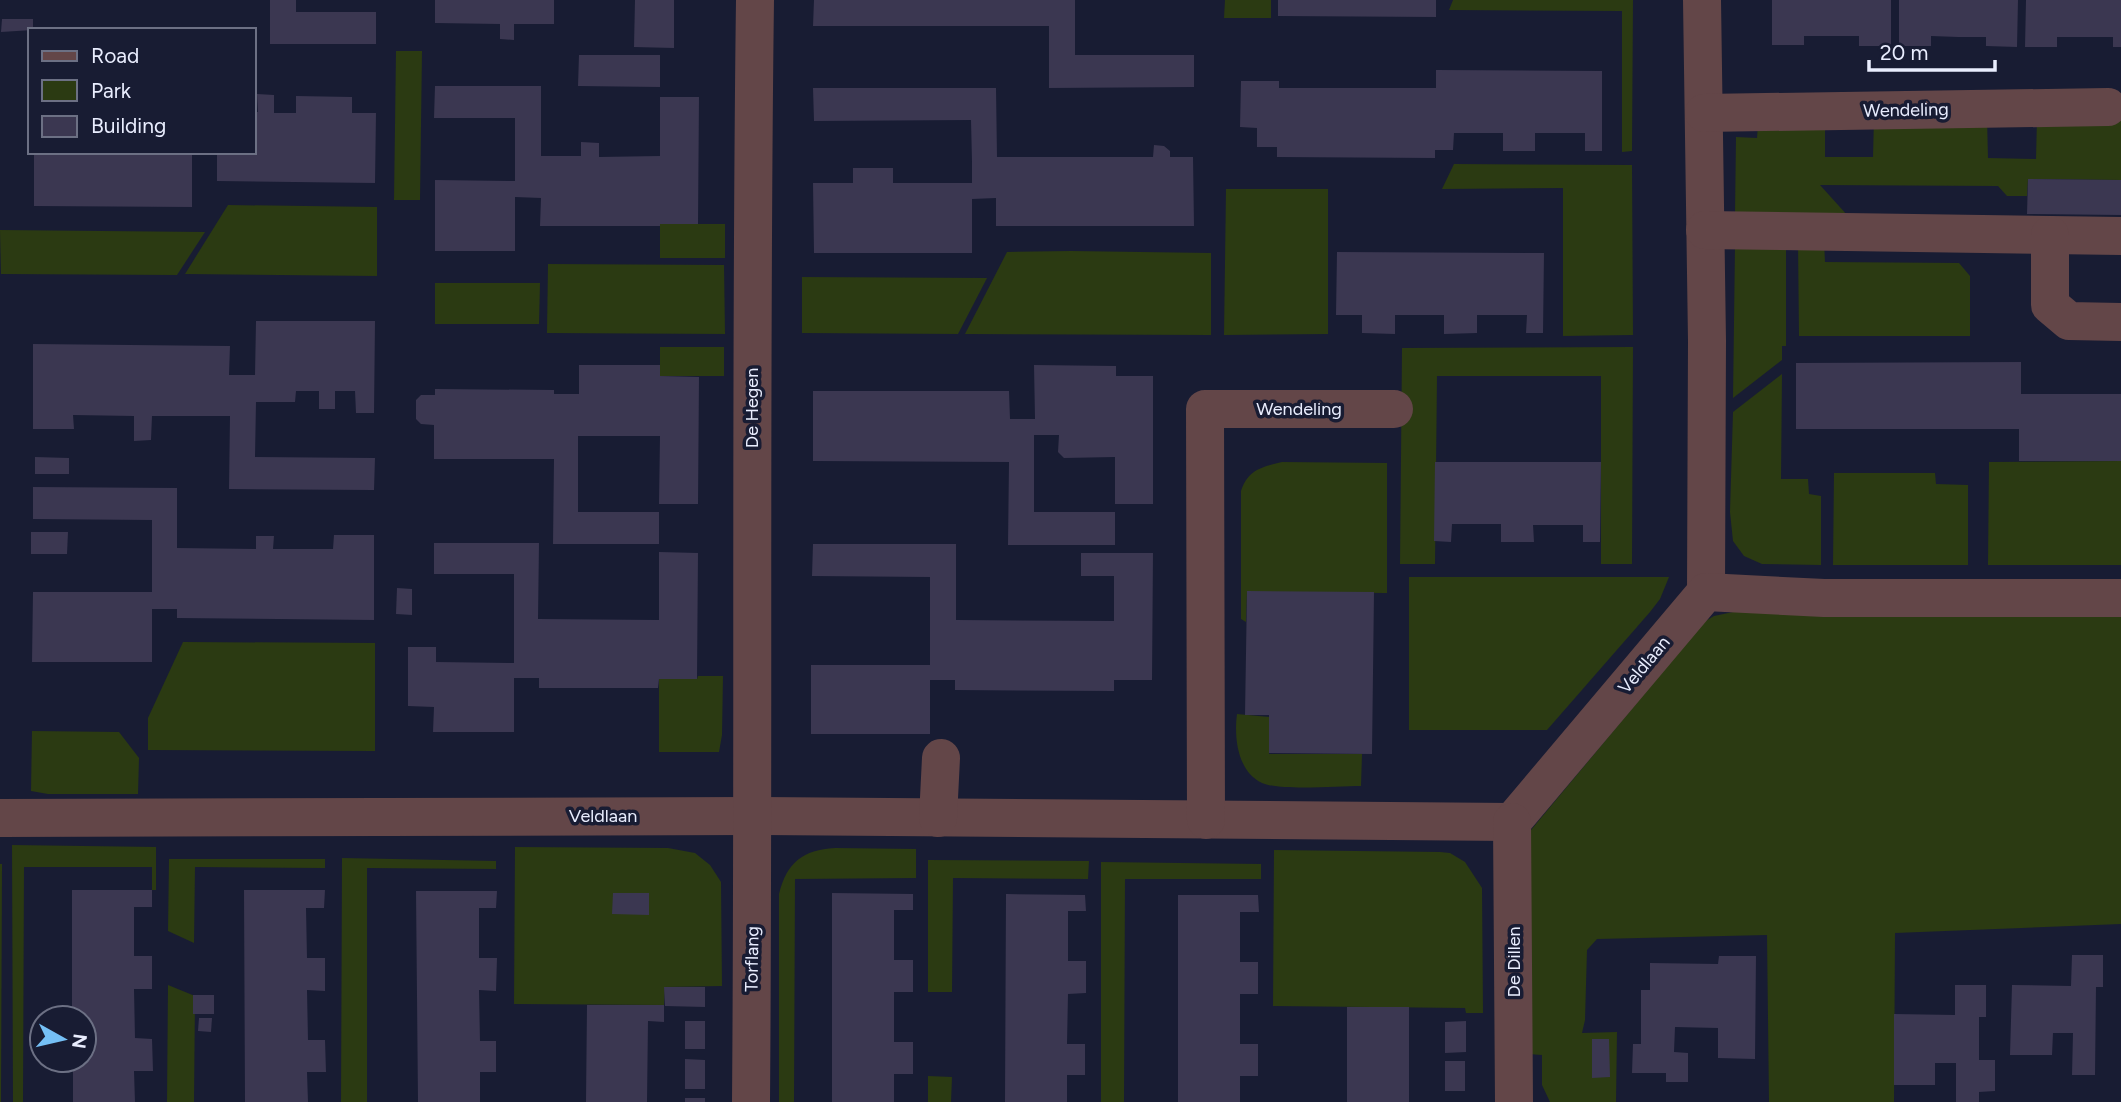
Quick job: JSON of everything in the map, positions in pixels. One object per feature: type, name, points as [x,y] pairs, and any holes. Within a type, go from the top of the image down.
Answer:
[{"type":"street","name":"De Hegen","points":[[754,816],[751,341],[755,0]]},
{"type":"street","points":[[1702,0],[1706,592],[1825,598],[2121,598]]},
{"type":"street","name":"Wendeling","points":[[1704,113],[2108,107]]},
{"type":"street","points":[[1705,230],[2121,236]]},
{"type":"street","points":[[2050,235],[2050,305],[2069,321],[2121,322]]},
{"type":"street","name":"Wendeling","points":[[1206,820],[1205,409],[1394,410]]},
{"type":"street","name":"Veldlaan","points":[[0,818],[754,816],[1512,822],[1706,592]]},
{"type":"street","points":[[938,818],[941,758]]},
{"type":"street","name":"Torflang","points":[[751,1102],[754,816]]},
{"type":"street","name":"De Dillen","points":[[1512,822],[1514,1102]]},
{"type":"green space","points":[[1225,0],[1271,0],[1271,18],[1224,18]]},
{"type":"green space","points":[[1453,0],[1633,0],[1632,151],[1622,152],[1622,11],[1449,10]]},
{"type":"green space","points":[[396,51],[422,51],[420,200],[394,200]]},
{"type":"green space","points":[[2121,93],[2121,180],[2028,179],[2027,196],[2007,196],[1998,186],[1820,185],[1848,216],[1735,213],[1736,137],[1757,138],[1758,125],[1825,125],[1825,157],[1873,157],[1874,117],[1987,117],[1988,158],[2036,159],[2037,118]]},
{"type":"green space","points":[[1454,164],[1632,165],[1633,335],[1563,336],[1563,188],[1442,189]]},
{"type":"green space","points":[[1226,189],[1328,189],[1328,334],[1224,335]]},
{"type":"green space","points":[[228,205],[377,207],[377,276],[185,274]]},
{"type":"green space","points":[[660,224],[725,224],[725,258],[660,258]]},
{"type":"green space","points":[[0,230],[205,232],[177,275],[1,274]]},
{"type":"green space","points":[[1798,241],[1824,241],[1825,262],[1959,263],[1970,276],[1970,336],[1799,336]]},
{"type":"green space","points":[[1735,246],[1786,247],[1786,346],[1782,346],[1782,360],[1733,398]]},
{"type":"green space","points":[[1007,252],[1211,253],[1211,335],[965,334]]},
{"type":"green space","points":[[548,264],[724,265],[725,334],[547,333]]},
{"type":"green space","points":[[802,277],[987,278],[958,334],[802,333]]},
{"type":"green space","points":[[435,283],[540,283],[539,324],[435,324]]},
{"type":"green space","points":[[660,347],[724,347],[724,376],[660,376]]},
{"type":"green space","points":[[1633,347],[1632,564],[1601,564],[1601,376],[1437,376],[1435,564],[1400,564],[1402,348]]},
{"type":"green space","points":[[1782,374],[1781,479],[1808,479],[1809,494],[1821,496],[1821,565],[1762,564],[1744,556],[1733,541],[1730,512],[1733,412]]},
{"type":"green space","points":[[2121,461],[2121,565],[1988,565],[1989,462]]},
{"type":"green space","points":[[1282,462],[1387,463],[1387,593],[1247,592],[1246,622],[1241,619],[1241,491],[1247,478],[1256,470]]},
{"type":"green space","points":[[1834,473],[1935,473],[1936,484],[1968,485],[1968,565],[1833,565]]},
{"type":"green space","points":[[1409,577],[1669,577],[1660,599],[1650,612],[1547,730],[1409,730]]},
{"type":"green space","points":[[1733,612],[2121,613],[2121,924],[1895,933],[1894,1102],[1769,1102],[1767,935],[1597,939],[1587,950],[1585,1020],[1582,1033],[1617,1032],[1616,1102],[1550,1102],[1542,1085],[1542,1055],[1528,1054],[1531,830],[1704,622],[1714,616]]},
{"type":"green space","points":[[183,642],[375,643],[375,751],[148,750],[148,718]]},
{"type":"green space","points":[[698,676],[723,676],[722,735],[719,752],[659,752],[659,679],[697,679]]},
{"type":"green space","points":[[1237,714],[1269,717],[1269,754],[1362,754],[1361,786],[1295,787],[1262,783],[1254,778],[1242,762],[1237,743]]},
{"type":"green space","points":[[32,731],[119,732],[139,758],[138,794],[48,794],[31,791]]},
{"type":"green space","points":[[12,845],[156,847],[156,890],[152,890],[152,867],[24,867],[23,1102],[13,1102]]},
{"type":"green space","points":[[515,847],[668,848],[695,853],[710,865],[721,882],[722,986],[665,987],[664,1005],[514,1004]]},
{"type":"green space","points":[[835,848],[916,849],[916,878],[795,879],[794,1102],[779,1102],[779,894],[787,874],[798,860],[814,852]]},
{"type":"green space","points":[[1274,850],[1440,852],[1450,853],[1465,862],[1482,888],[1483,1013],[1466,1013],[1465,1008],[1273,1006]]},
{"type":"green space","points":[[342,858],[496,861],[496,869],[367,868],[367,1102],[341,1102]]},
{"type":"green space","points":[[169,859],[325,859],[325,868],[195,867],[194,943],[168,931]]},
{"type":"green space","points":[[928,860],[1089,861],[1088,879],[953,878],[952,992],[928,992]]},
{"type":"green space","points":[[1101,862],[1261,864],[1261,879],[1125,879],[1124,1102],[1101,1102]]},
{"type":"green space","points":[[2,864],[1,1102],[0,1102]]},
{"type":"green space","points":[[168,985],[195,996],[194,1102],[167,1102]]},
{"type":"green space","points":[[928,1076],[952,1077],[951,1102],[928,1102]]},
{"type":"building","points":[[270,0],[296,0],[296,12],[376,12],[376,44],[270,44]]},
{"type":"building","points":[[435,0],[554,0],[554,24],[514,24],[514,40],[500,39],[500,24],[435,23]]},
{"type":"building","points":[[635,0],[674,0],[674,48],[634,47]]},
{"type":"building","points":[[814,0],[1075,0],[1075,55],[1194,55],[1194,87],[1049,88],[1049,26],[813,26]]},
{"type":"building","points":[[1278,0],[1436,0],[1436,17],[1278,16]]},
{"type":"building","points":[[1772,0],[1891,0],[1891,46],[1859,46],[1859,36],[1804,36],[1804,45],[1772,45]]},
{"type":"building","points":[[1899,0],[2018,0],[2017,47],[1986,46],[1986,37],[1931,36],[1931,46],[1899,46]]},
{"type":"building","points":[[2026,0],[2121,0],[2121,47],[2113,47],[2113,37],[2057,37],[2057,47],[2025,47]]},
{"type":"building","points":[[2,19],[33,19],[33,28],[28,30],[1,32]]},
{"type":"building","points":[[579,55],[660,55],[660,87],[578,86]]},
{"type":"building","points":[[1436,70],[1602,71],[1602,151],[1585,151],[1585,133],[1535,133],[1535,151],[1503,151],[1503,133],[1454,133],[1453,150],[1435,150],[1435,158],[1277,157],[1277,147],[1257,147],[1257,128],[1240,127],[1241,81],[1279,81],[1279,88],[1436,88]]},
{"type":"building","points":[[435,86],[541,86],[541,156],[581,156],[581,142],[599,143],[599,157],[660,156],[660,97],[699,97],[698,224],[540,226],[541,198],[515,197],[515,251],[435,251],[435,180],[515,181],[515,118],[434,118]]},
{"type":"building","points":[[813,88],[996,88],[997,157],[1153,157],[1154,145],[1164,146],[1170,151],[1170,157],[1193,157],[1194,226],[996,226],[996,198],[972,199],[972,253],[814,253],[813,183],[853,183],[853,168],[893,168],[893,183],[972,183],[972,162],[971,120],[814,121]]},
{"type":"building","points":[[257,94],[274,95],[274,113],[296,113],[296,96],[352,97],[352,113],[376,113],[375,183],[217,181],[217,154],[256,154]]},
{"type":"building","points":[[34,154],[192,154],[192,207],[34,206]]},
{"type":"building","points":[[2028,179],[2121,180],[2121,215],[2027,214]]},
{"type":"building","points":[[1337,252],[1544,253],[1543,333],[1526,333],[1527,315],[1477,315],[1477,333],[1444,334],[1444,315],[1395,315],[1395,334],[1362,333],[1362,315],[1336,315]]},
{"type":"building","points":[[256,321],[375,321],[374,413],[356,413],[355,391],[335,391],[335,409],[319,409],[319,391],[296,391],[295,402],[256,402],[255,457],[375,458],[374,490],[229,489],[230,416],[152,416],[151,440],[134,441],[134,416],[73,415],[74,429],[33,429],[33,344],[230,346],[229,375],[255,375]]},
{"type":"building","points":[[2021,362],[2021,394],[2121,394],[2121,461],[2019,461],[2019,429],[1796,429],[1796,363]]},
{"type":"building","points":[[579,365],[660,365],[660,376],[699,377],[698,504],[659,504],[660,436],[578,436],[578,512],[659,512],[659,544],[553,544],[554,459],[434,459],[434,425],[421,424],[416,419],[416,400],[421,395],[435,395],[435,389],[554,390],[554,394],[579,394]]},
{"type":"building","points":[[1034,365],[1116,366],[1116,376],[1153,376],[1153,504],[1115,504],[1115,457],[1064,458],[1058,452],[1059,435],[1034,435],[1034,512],[1115,512],[1115,545],[1008,545],[1009,462],[813,461],[813,391],[1009,391],[1010,419],[1035,419]]},
{"type":"building","points":[[35,457],[69,458],[69,474],[35,474]]},
{"type":"building","points":[[1435,462],[1601,462],[1600,542],[1583,542],[1583,525],[1533,525],[1534,542],[1501,542],[1501,524],[1452,524],[1451,542],[1434,541]]},
{"type":"building","points":[[33,487],[177,488],[177,548],[256,549],[256,536],[274,536],[273,549],[333,549],[334,535],[374,535],[374,620],[177,618],[177,609],[152,609],[152,662],[32,662],[33,592],[152,592],[152,520],[33,519]]},
{"type":"building","points":[[31,532],[68,532],[67,554],[31,554]]},
{"type":"building","points":[[434,543],[539,543],[538,619],[659,620],[659,552],[698,553],[697,679],[659,679],[658,688],[539,688],[539,678],[514,678],[514,732],[433,732],[434,707],[408,706],[408,647],[436,647],[436,662],[514,663],[514,574],[434,574]]},
{"type":"building","points":[[813,544],[956,544],[956,620],[1114,621],[1114,576],[1081,576],[1081,553],[1153,553],[1152,680],[1114,680],[1114,691],[955,690],[955,680],[930,680],[930,734],[811,734],[811,665],[930,665],[930,577],[812,576]]},
{"type":"building","points":[[397,588],[412,589],[412,615],[396,614]]},
{"type":"building","points":[[1247,591],[1374,592],[1372,754],[1269,753],[1269,715],[1245,715]]},
{"type":"building","points":[[72,890],[152,890],[152,907],[134,907],[134,956],[152,956],[152,989],[134,989],[135,1038],[152,1039],[153,1071],[134,1071],[135,1102],[73,1102],[73,1074],[98,1074],[98,1004],[72,1004]]},
{"type":"building","points":[[244,890],[325,890],[324,908],[306,908],[307,958],[325,958],[325,991],[307,990],[308,1040],[325,1040],[326,1072],[307,1072],[308,1102],[245,1102]]},
{"type":"building","points":[[416,891],[497,891],[496,908],[479,908],[479,958],[497,958],[496,991],[479,990],[480,1041],[496,1041],[496,1072],[480,1072],[480,1102],[418,1102]]},
{"type":"building","points":[[613,893],[649,893],[649,915],[612,914]]},
{"type":"building","points":[[832,893],[913,894],[913,910],[894,910],[894,960],[913,960],[913,992],[894,992],[894,1042],[913,1042],[913,1074],[894,1074],[894,1102],[832,1102]]},
{"type":"building","points":[[1006,894],[1085,895],[1086,911],[1068,911],[1068,961],[1086,961],[1086,993],[1068,994],[1067,1044],[1085,1044],[1085,1075],[1067,1075],[1067,1102],[1005,1102]]},
{"type":"building","points":[[1178,895],[1258,895],[1259,912],[1240,912],[1240,962],[1258,962],[1258,994],[1240,994],[1240,1044],[1258,1044],[1258,1076],[1240,1076],[1240,1102],[1178,1102]]},
{"type":"building","points":[[2072,955],[2103,955],[2103,987],[2096,987],[2095,1075],[2072,1075],[2073,1033],[2053,1033],[2052,1055],[2010,1055],[2012,985],[2071,986]]},
{"type":"building","points":[[1719,956],[1756,956],[1755,1059],[1718,1058],[1718,1028],[1675,1027],[1674,1052],[1688,1053],[1688,1082],[1666,1082],[1666,1073],[1632,1073],[1633,1044],[1641,1044],[1641,990],[1650,990],[1650,963],[1718,964]]},
{"type":"building","points":[[1955,985],[1986,985],[1986,1017],[1979,1017],[1979,1060],[1995,1060],[1995,1091],[1979,1092],[1979,1102],[1956,1102],[1956,1063],[1935,1063],[1935,1085],[1894,1085],[1894,1014],[1955,1015]]},
{"type":"building","points":[[664,987],[705,987],[705,1007],[665,1006]]},
{"type":"building","points":[[193,995],[214,995],[214,1014],[193,1014]]},
{"type":"building","points":[[587,1005],[664,1005],[664,1022],[648,1021],[647,1102],[586,1102]]},
{"type":"building","points":[[1347,1007],[1409,1007],[1409,1102],[1347,1102]]},
{"type":"building","points":[[199,1018],[212,1018],[211,1032],[198,1031]]},
{"type":"building","points":[[685,1021],[705,1021],[705,1049],[685,1049]]},
{"type":"building","points":[[1466,1021],[1466,1052],[1445,1053],[1445,1022]]},
{"type":"building","points":[[1592,1039],[1609,1039],[1610,1077],[1592,1078]]},
{"type":"building","points":[[685,1059],[705,1060],[705,1089],[685,1089]]},
{"type":"building","points":[[1445,1061],[1465,1061],[1465,1091],[1445,1091]]},
{"type":"building","points":[[685,1098],[705,1098],[705,1102],[685,1102]]}]
